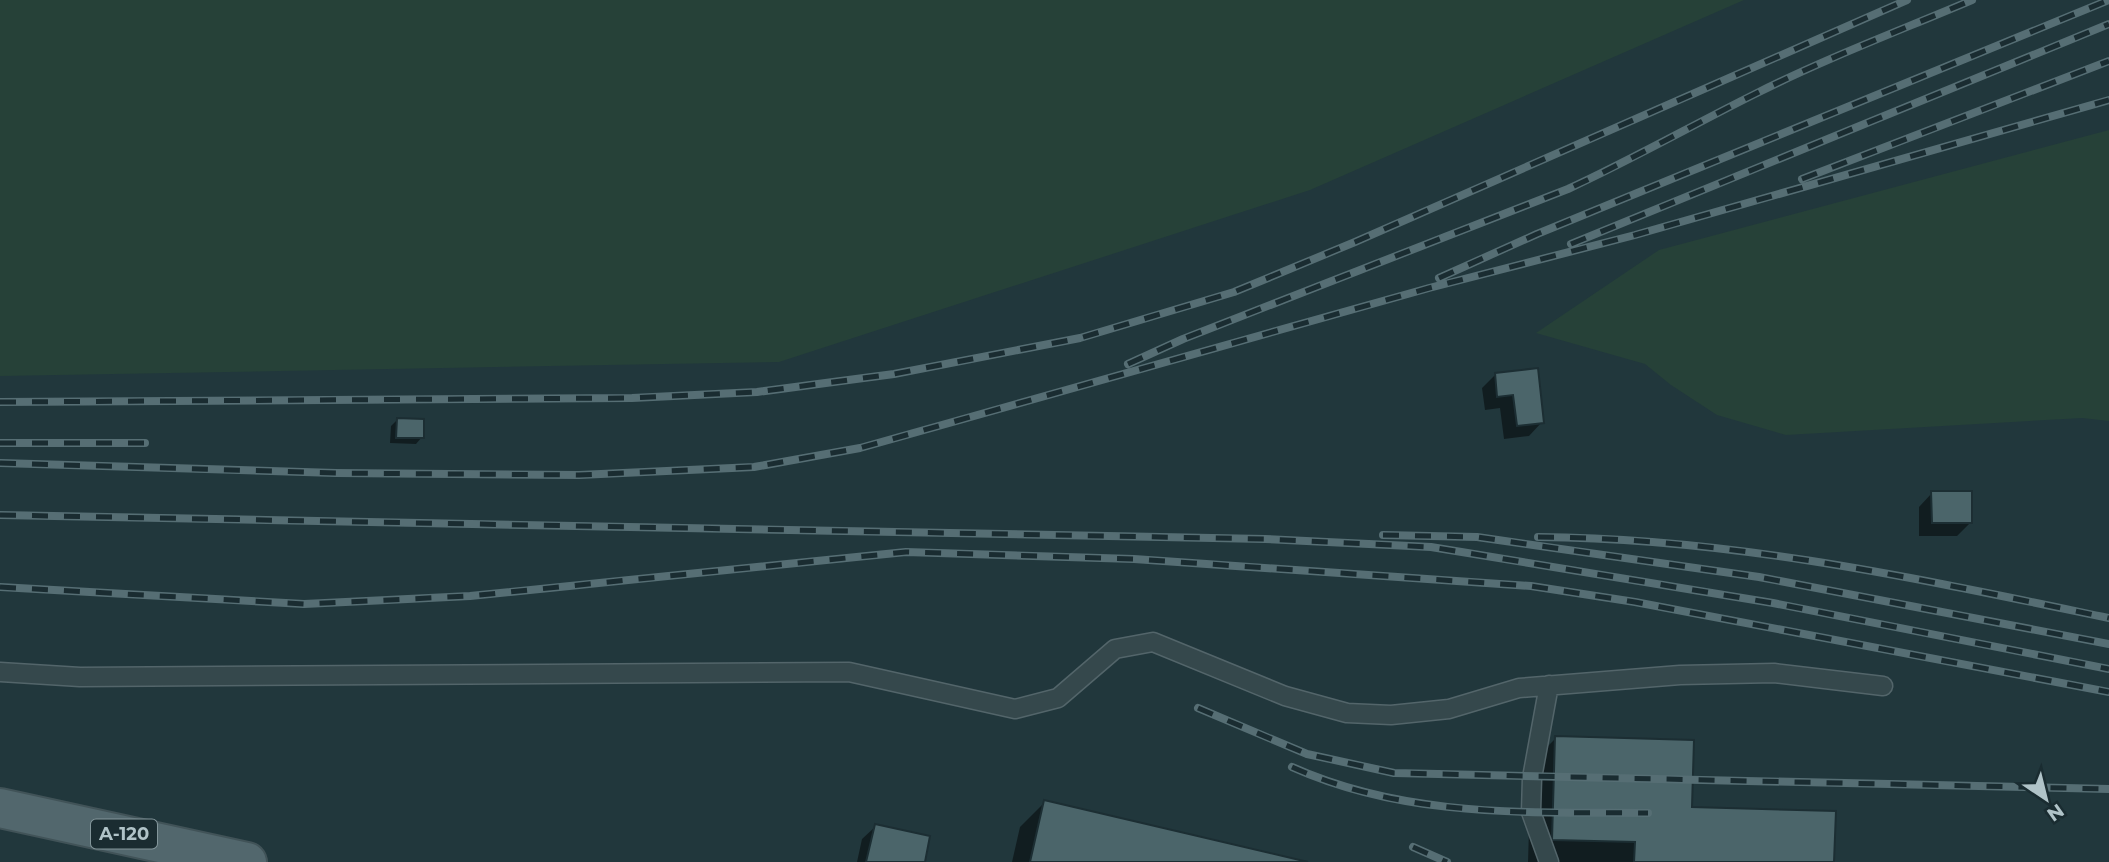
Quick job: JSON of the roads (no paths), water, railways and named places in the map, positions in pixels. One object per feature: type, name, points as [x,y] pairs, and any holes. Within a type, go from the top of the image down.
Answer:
[{"type":"main road","name":"А-120","points":[[0,808],[247,862]]},
{"type":"lane","points":[[0,672],[80,677],[849,672],[1016,709],[1058,698],[1115,649],[1153,642],[1286,696],[1347,713],[1391,715],[1449,709],[1519,688],[1680,675],[1774,673],[1883,686]]},
{"type":"lane","points":[[1549,685],[1532,778],[1531,812],[1549,862]]},
{"type":"railway","points":[[0,402],[632,398],[757,392],[894,374],[1080,338],[1234,292],[1355,242],[1907,0]]},
{"type":"railway","points":[[1128,364],[1183,339],[1568,189],[1780,82],[1972,0]]},
{"type":"railway","points":[[1439,278],[1537,234],[2109,0]]},
{"type":"railway","points":[[1571,244],[2109,24]]},
{"type":"railway","points":[[1802,179],[2109,61]]},
{"type":"railway","points":[[0,463],[336,473],[579,475],[754,467],[860,448],[1429,288],[1635,235],[2109,100]]},
{"type":"railway","points":[[0,443],[145,443]]},
{"type":"railway","points":[[0,515],[1265,539],[1431,547],[1773,603],[2109,669]]},
{"type":"railway","points":[[1383,535],[1477,537],[1759,577],[2109,644]]},
{"type":"railway","points":[[1538,537],[1683,545],[1826,563],[2109,618]]},
{"type":"railway","points":[[0,587],[304,604],[470,596],[906,552],[1134,559],[1531,586],[1635,602],[2109,692]]},
{"type":"railway","points":[[1198,708],[1307,754],[1394,773],[2109,789]]},
{"type":"railway","points":[[1292,767],[1335,784],[1423,804],[1557,813],[1648,813]]},
{"type":"railway","points":[[1413,847],[1447,862]]}]
